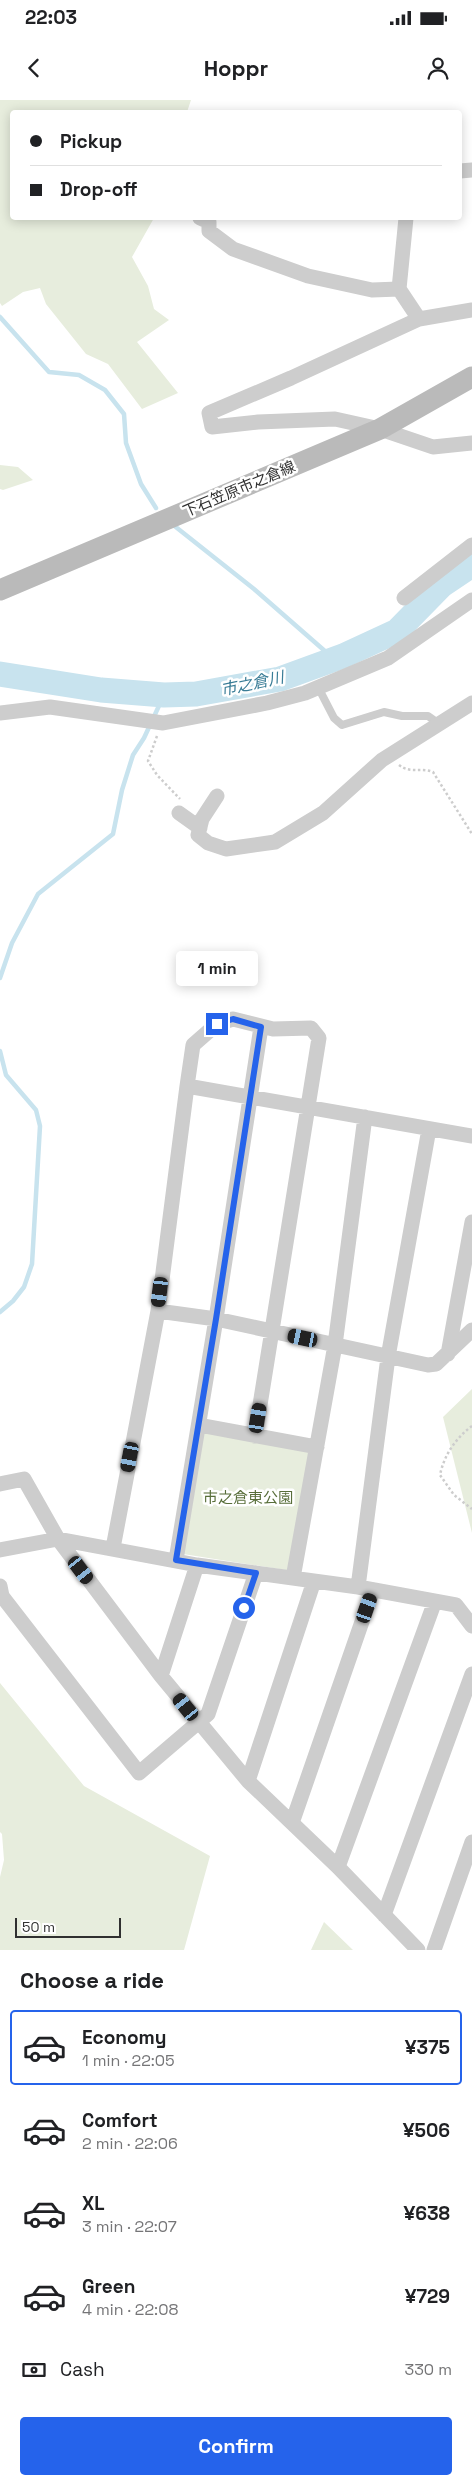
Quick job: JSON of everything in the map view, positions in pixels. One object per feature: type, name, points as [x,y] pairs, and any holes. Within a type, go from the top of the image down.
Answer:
[{"type":"main road","name":"下石笠原市之倉線","points":[[0,590],[380,429],[472,377]]},
{"type":"street","points":[[204,220],[209,222],[210,231],[233,249],[308,276],[372,290],[399,289]]},
{"type":"street","points":[[406,220],[399,289],[419,318]]},
{"type":"street","points":[[472,310],[419,318],[291,378],[209,413],[212,427],[258,422],[335,419],[380,429],[433,447],[472,443]]},
{"type":"street","points":[[404,598],[472,545]]},
{"type":"street","points":[[0,712],[50,707],[163,723],[266,703],[318,687],[388,658],[472,600]]},
{"type":"street","points":[[217,796],[201,824],[198,835],[208,843],[226,849],[275,842],[323,813],[391,753],[472,703]]},
{"type":"street","points":[[179,813],[201,824]]},
{"type":"street","points":[[113,1548],[158,1311],[193,1045],[217,1024],[233,1019],[261,1027],[311,1028],[319,1038],[255,1436]]},
{"type":"street","points":[[176,1560],[216,1319],[261,1027]]},
{"type":"street","points":[[187,1086],[472,1136]]},
{"type":"street","points":[[293,1578],[335,1345],[365,1117]]},
{"type":"street","points":[[358,1587],[388,1357],[428,1129]]},
{"type":"street","points":[[448,1354],[472,1222]]},
{"type":"street","points":[[158,1311],[216,1319],[428,1365],[436,1364],[472,1330]]},
{"type":"street","points":[[199,1425],[317,1446]]},
{"type":"street","points":[[0,1484],[24,1479],[58,1540],[161,1676],[248,1781],[338,1867],[418,1950]]},
{"type":"street","points":[[0,1550],[58,1540],[113,1548],[197,1565],[358,1587],[456,1605],[472,1626]]},
{"type":"street","points":[[161,1676],[197,1565]]},
{"type":"street","points":[[0,1586],[2,1596],[139,1773],[208,1714],[256,1573]]},
{"type":"street","points":[[248,1781],[314,1581]]},
{"type":"street","points":[[292,1823],[373,1590]]},
{"type":"street","points":[[338,1867],[435,1601]]},
{"type":"street","points":[[384,1915],[472,1674]]},
{"type":"street","points":[[434,1950],[472,1842]]},
{"type":"lane","points":[[318,687],[334,718],[342,725],[384,712],[402,716],[428,716],[438,723]]},
{"type":"path","points":[[163,723],[148,761],[156,775],[201,824]]},
{"type":"path","points":[[391,753],[406,770],[427,769],[433,772],[472,834]]},
{"type":"path","points":[[472,1426],[458,1438],[443,1462],[440,1475],[454,1495],[472,1509]]},
{"type":"green space","points":[[0,100],[191,100],[188,110],[10,110],[10,220],[153,220],[132,257],[148,286],[154,309],[169,320],[137,342],[178,393],[142,409],[108,364],[86,354],[46,304],[40,288],[23,292],[2,306],[0,303]]},
{"type":"green space","points":[[0,465],[18,467],[33,480],[3,490],[0,489]]},
{"type":"green space","points":[[472,1389],[472,1533],[443,1417]]},
{"type":"green space","name":"市之倉東公園","points":[[199,1431],[316,1450],[292,1571],[183,1554]]},
{"type":"green space","points":[[0,1683],[84,1786],[210,1856],[184,1950],[0,1950],[0,1877],[4,1860],[2,1834],[0,1832]]},
{"type":"green space","points":[[324,1922],[353,1950],[311,1950]]},
{"type":"waterway","points":[[0,317],[49,372],[79,375],[105,390],[124,414],[126,443],[141,484],[156,508]]},
{"type":"waterway","points":[[172,524],[254,589],[334,659]]},
{"type":"waterway","name":"市之倉川","points":[[0,674],[101,690],[164,695],[196,694],[280,679],[343,656],[397,631],[442,585],[472,565]]},
{"type":"waterway","points":[[0,978],[12,943],[38,894],[113,834],[122,790],[133,755],[144,738],[164,695]]},
{"type":"waterway","points":[[0,1051],[6,1075],[36,1110],[40,1126],[32,1264],[24,1287],[13,1301],[0,1312]]},
{"type":"route","points":[[217,1024],[233,1019],[249,1022],[261,1027],[216,1319],[176,1560],[197,1565],[256,1573],[244,1608]]}]
